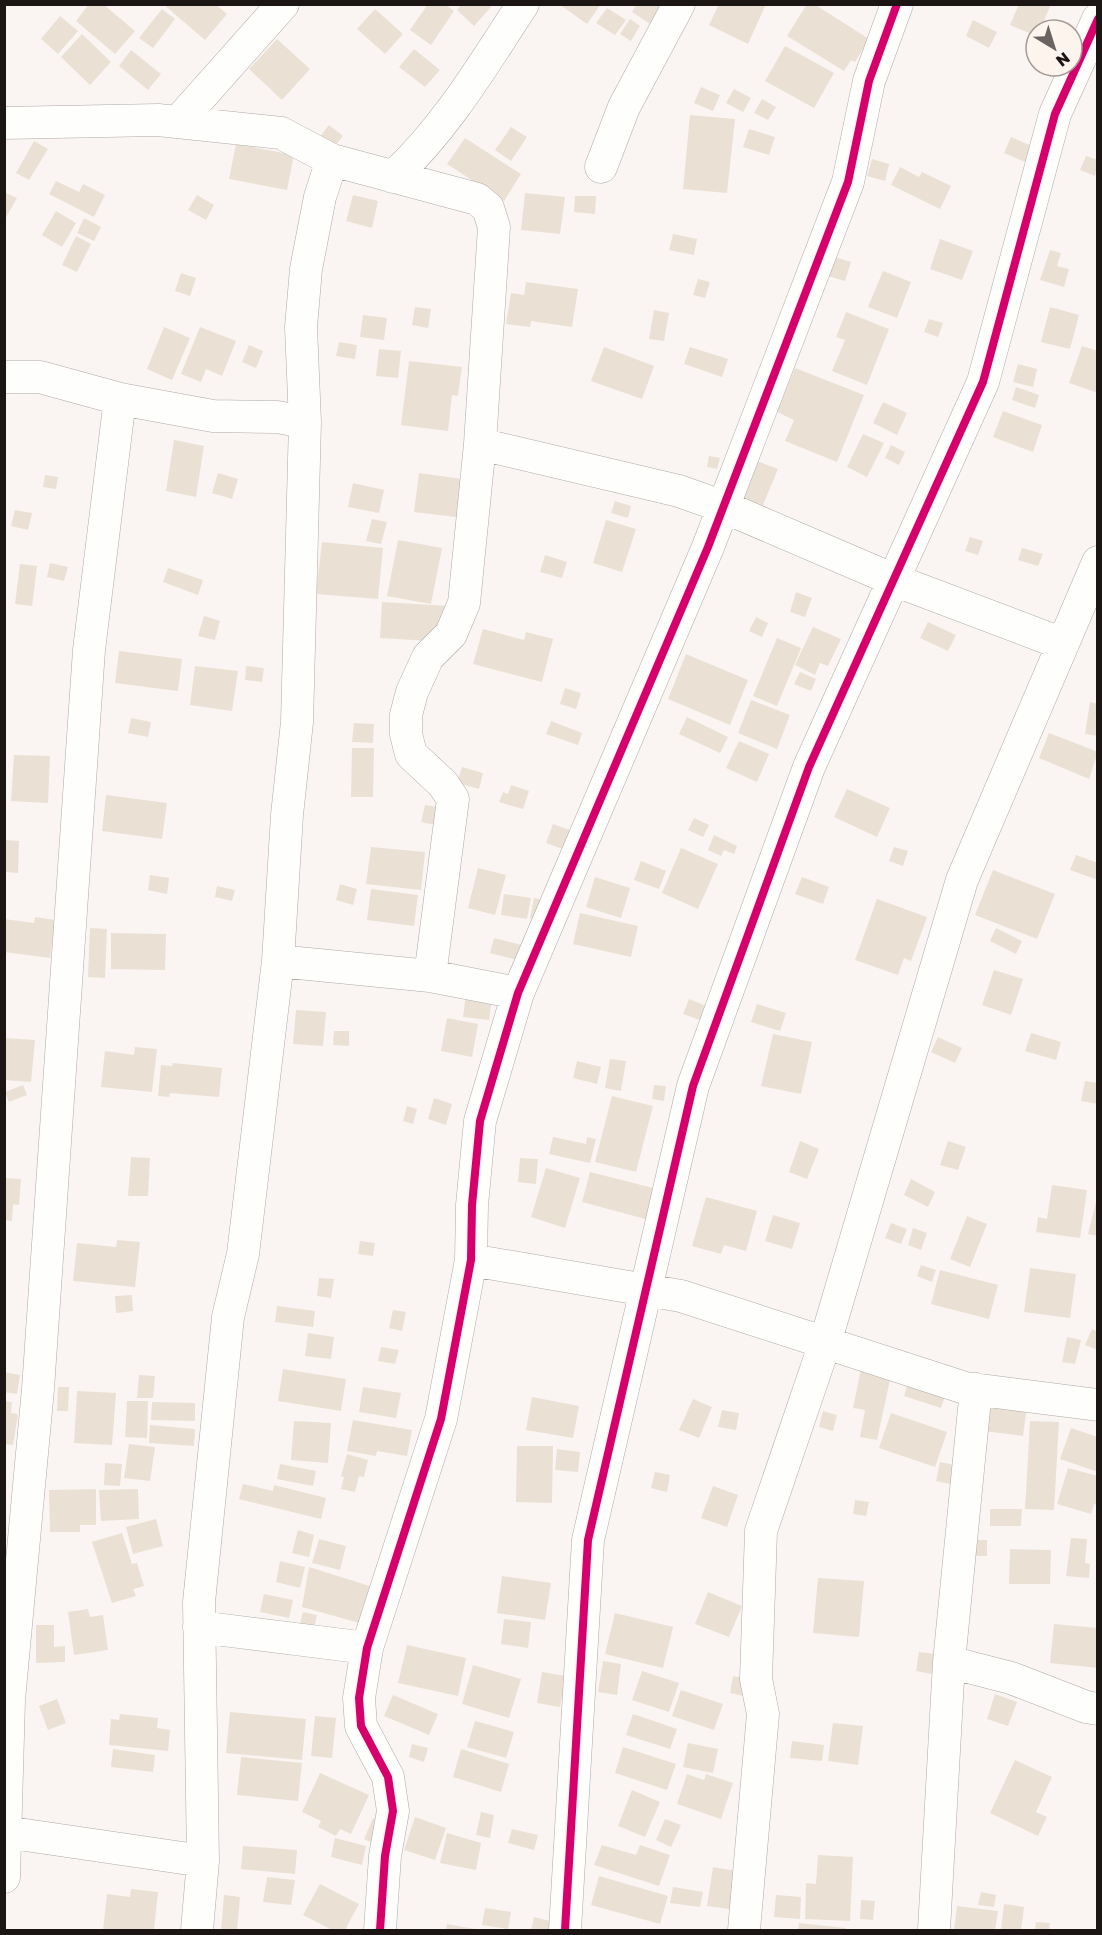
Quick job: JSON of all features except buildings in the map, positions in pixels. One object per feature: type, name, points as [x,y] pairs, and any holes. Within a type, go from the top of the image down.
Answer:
[{"type":"street","points":[[178,122],[283,4]]},
{"type":"street","points":[[393,177],[419,153],[441,126],[523,4]]},
{"type":"street","points":[[601,167],[624,107],[679,4]]},
{"type":"street","points":[[380,1930],[385,1856],[393,1811],[388,1777],[362,1726],[358,1698],[367,1648],[441,1419],[471,1260],[472,1205],[480,1121],[518,993],[724,507],[848,182],[869,81],[897,4]]},
{"type":"street","points":[[565,1930],[588,1540],[696,1075],[809,767],[983,382],[1055,114],[1098,19]]},
{"type":"street","points":[[4,123],[158,120],[280,133],[332,160],[477,199],[488,208],[494,227],[480,444],[464,603],[451,634],[428,657],[412,692],[406,715],[406,734],[411,754],[442,784],[453,799],[430,976]]},
{"type":"street","points":[[197,1930],[203,1862],[199,1602],[228,1317],[243,1254],[278,960],[287,815],[297,722],[305,422],[300,327],[305,280],[320,196],[332,160]]},
{"type":"street","points":[[4,377],[40,377],[120,399],[213,416],[277,417],[305,422]]},
{"type":"street","points":[[4,1877],[9,1700],[38,1389],[89,650],[120,399]]},
{"type":"street","points":[[480,444],[679,491],[724,507],[894,580],[1063,644]]},
{"type":"street","points":[[744,1930],[763,1714],[756,1679],[761,1531],[825,1343],[962,880],[1098,562]]},
{"type":"street","points":[[278,960],[430,976],[518,993]]},
{"type":"street","points":[[471,1260],[646,1288],[681,1296],[976,1389],[1098,1405]]},
{"type":"street","points":[[934,1930],[949,1662],[976,1389]]},
{"type":"street","points":[[199,1627],[367,1648]]},
{"type":"street","points":[[949,1662],[979,1668],[1086,1707],[1098,1709]]},
{"type":"street","points":[[6,1832],[203,1862]]},
{"type":"cycle path","points":[[380,1930],[385,1856],[393,1811],[388,1777],[361,1726],[359,1698],[367,1648],[441,1419],[471,1260],[472,1205],[480,1121],[518,993],[708,547],[848,182],[869,81],[897,4]]},
{"type":"cycle path","points":[[565,1930],[588,1540],[693,1086],[809,767],[983,382],[1055,114],[1098,19]]}]
